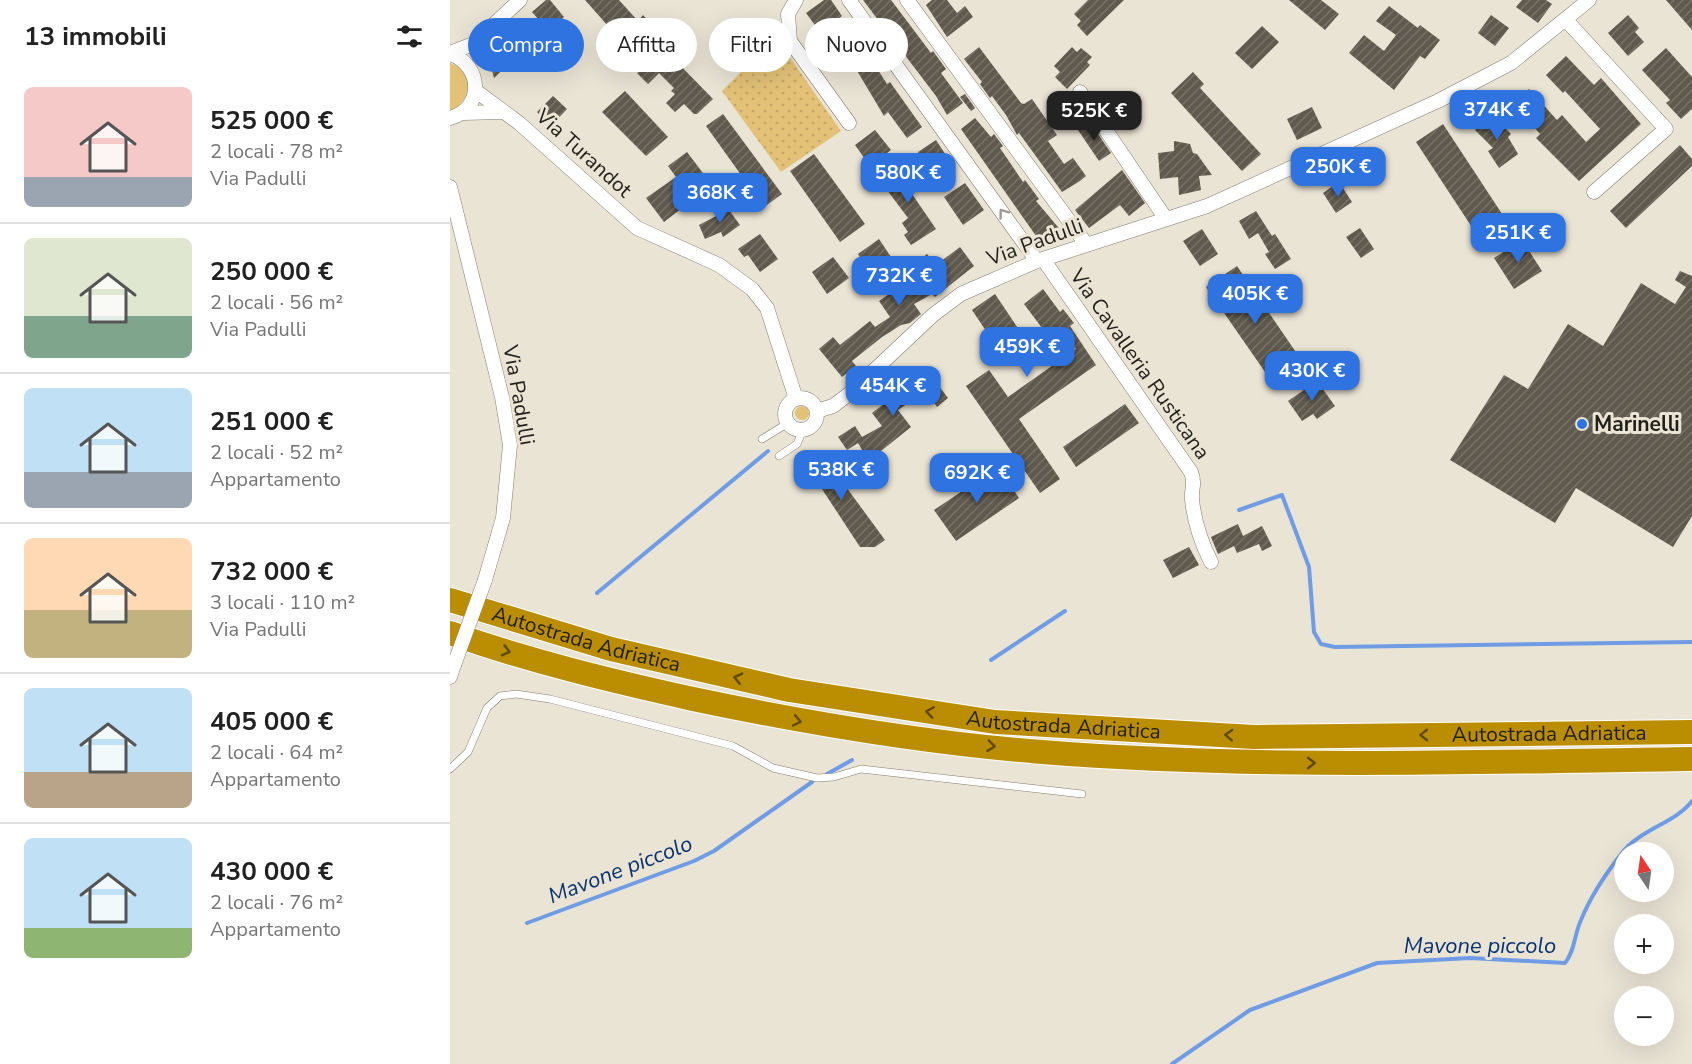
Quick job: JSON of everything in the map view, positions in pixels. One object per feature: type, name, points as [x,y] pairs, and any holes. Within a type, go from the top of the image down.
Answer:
[{"type":"highway","name":"Autostrada Adriatica","points":[[450,600],[611,649],[789,690],[995,722],[1254,737],[1692,732]]},
{"type":"highway","name":"Autostrada Adriatica","points":[[450,633],[481,644],[631,685],[806,723],[1041,752],[1258,763],[1692,759]]},
{"type":"street","points":[[501,18],[520,0]]},
{"type":"street","points":[[796,0],[788,14],[790,41],[849,123]]},
{"type":"street","name":"Via Cavalleria Rusticana","points":[[849,0],[1040,260],[1191,472],[1195,482],[1192,496],[1199,538],[1210,562]]},
{"type":"street","points":[[907,0],[1086,244]]},
{"type":"street","name":"Via Padulli","points":[[802,430],[813,424],[817,411],[833,406],[849,394],[933,315],[961,294],[1040,260],[1166,219],[1269,179],[1473,84],[1511,63],[1589,0]]},
{"type":"street","points":[[1566,20],[1666,129],[1594,192]]},
{"type":"street","points":[[450,54],[468,46]]},
{"type":"street","points":[[450,54],[468,66]]},
{"type":"street","points":[[453,118],[473,99],[476,83],[472,72]]},
{"type":"street","name":"Via Turandot","points":[[476,91],[519,123],[637,228],[719,265],[752,289],[767,308],[796,399]]},
{"type":"street","points":[[1080,92],[1166,219]]},
{"type":"street","name":"Via Turandot","points":[[453,118],[502,112]]},
{"type":"street","name":"Via Padulli","points":[[450,187],[502,397],[510,445],[503,518],[485,580],[452,671]]},
{"type":"street","points":[[802,430],[794,429],[788,423],[786,409],[796,399],[811,402],[817,411]]},
{"type":"lane","points":[[762,439],[788,423]]},
{"type":"lane","points":[[779,456],[797,444],[802,430]]},
{"type":"lane","points":[[450,768],[468,752],[487,708],[500,696],[516,694],[550,699],[733,746],[773,768],[817,778],[834,777],[861,769],[1082,794]]},
{"type":"shaded area","points":[[793,62],[841,131],[781,172],[722,91],[741,72],[793,72]]},
{"type":"shaded area","points":[[450,63],[465,73],[469,87],[463,101],[450,113]]},
{"type":"shaded area","points":[[799,406],[805,406],[809,413],[805,420],[799,420],[795,416],[795,410]]},
{"type":"building","points":[[546,0],[550,0],[564,17],[537,18],[532,12]]},
{"type":"building","points":[[585,0],[619,0],[635,18],[601,18]]},
{"type":"building","points":[[824,0],[831,0],[842,16],[839,18],[810,18],[806,13]]},
{"type":"building","points":[[863,0],[891,0],[905,18],[877,18]]},
{"type":"building","points":[[932,0],[947,0],[957,13],[965,6],[973,17],[947,37],[926,5]]},
{"type":"building","points":[[1088,0],[1124,0],[1087,36],[1077,25],[1081,21],[1074,14]]},
{"type":"building","points":[[1289,0],[1321,0],[1339,14],[1325,30]]},
{"type":"building","points":[[1522,0],[1546,0],[1552,4],[1538,23],[1516,7]]},
{"type":"building","points":[[1666,0],[1692,0],[1692,30]]},
{"type":"building","points":[[1389,6],[1418,28],[1420,25],[1440,40],[1425,59],[1420,56],[1394,90],[1349,53],[1364,35],[1384,51],[1396,35],[1376,21]]},
{"type":"building","points":[[1491,15],[1509,28],[1495,46],[1478,33]]},
{"type":"building","points":[[1628,15],[1639,28],[1635,32],[1644,42],[1628,56],[1608,33]]},
{"type":"building","points":[[908,23],[946,69],[941,73],[963,103],[947,115],[936,96],[908,59]]},
{"type":"building","points":[[1262,26],[1279,42],[1252,69],[1235,53]]},
{"type":"building","points":[[979,47],[1021,103],[1024,104],[1032,99],[1057,135],[1048,141],[1064,164],[1073,158],[1086,176],[1080,181],[1062,192],[1019,133],[1017,135],[1006,115],[992,96],[990,98],[980,84],[982,82],[964,59]]},
{"type":"building","points":[[1072,47],[1077,52],[1081,48],[1092,57],[1087,62],[1090,65],[1067,89],[1055,77],[1060,72],[1054,66]]},
{"type":"building","points":[[1666,48],[1692,77],[1692,109],[1681,119],[1666,103],[1670,100],[1642,70]]},
{"type":"building","points":[[1566,56],[1594,85],[1601,78],[1641,124],[1579,181],[1536,138],[1540,134],[1513,103],[1529,89],[1557,120],[1562,115],[1586,142],[1600,129],[1565,91],[1563,93],[1546,75]]},
{"type":"building","points":[[492,72],[500,72],[494,78]]},
{"type":"building","points":[[687,72],[713,99],[697,114],[694,114],[684,104],[675,112],[666,103],[675,94],[671,91],[674,88],[659,73],[648,84],[637,73]]},
{"type":"building","points":[[858,72],[879,72],[887,84],[890,82],[922,127],[907,138],[888,112],[884,116]]},
{"type":"building","points":[[1193,72],[1204,84],[1200,88],[1261,154],[1242,171],[1171,93]]},
{"type":"building","points":[[625,91],[668,137],[646,156],[602,112]]},
{"type":"building","points":[[965,94],[975,108],[971,111],[960,97]]},
{"type":"building","points":[[553,96],[567,109],[551,126],[537,112]]},
{"type":"building","points":[[1312,107],[1322,128],[1297,140],[1287,119]]},
{"type":"building","points":[[723,114],[782,194],[764,207],[706,126]]},
{"type":"building","points":[[1492,114],[1511,134],[1508,137],[1518,154],[1499,168],[1488,151],[1493,148],[1475,130]]},
{"type":"building","points":[[975,118],[991,137],[994,134],[1003,146],[1000,148],[1023,182],[1025,180],[1039,199],[1036,201],[1063,233],[1053,240],[1050,237],[1041,243],[961,129]]},
{"type":"building","points":[[1090,122],[1111,153],[1099,161],[1078,130]]},
{"type":"building","points":[[1443,124],[1508,223],[1481,241],[1416,142]]},
{"type":"building","points":[[875,130],[891,150],[870,166],[855,145]]},
{"type":"building","points":[[936,140],[953,166],[939,175],[929,159],[923,163],[918,156],[918,152]]},
{"type":"building","points":[[1174,141],[1190,144],[1193,153],[1197,154],[1212,175],[1199,176],[1201,190],[1179,195],[1178,177],[1160,179],[1158,153],[1174,151]]},
{"type":"building","points":[[1680,145],[1692,159],[1692,166],[1626,228],[1610,211]]},
{"type":"building","points":[[687,152],[712,185],[664,222],[646,198],[676,177],[668,166]]},
{"type":"building","points":[[814,154],[865,224],[840,242],[790,171]]},
{"type":"building","points":[[899,164],[918,190],[912,194],[936,229],[911,245],[904,235],[908,232],[902,223],[908,218],[878,178]]},
{"type":"building","points":[[1122,170],[1145,203],[1129,216],[1120,205],[1089,228],[1075,210]]},
{"type":"building","points":[[1339,182],[1352,202],[1336,213],[1323,193]]},
{"type":"building","points":[[965,183],[984,210],[963,225],[944,197]]},
{"type":"building","points":[[726,206],[740,225],[723,237],[721,232],[705,239],[699,225],[720,214],[717,211]]},
{"type":"building","points":[[1256,211],[1272,236],[1275,234],[1291,259],[1275,269],[1265,254],[1269,252],[1258,233],[1249,239],[1239,221]]},
{"type":"building","points":[[1360,228],[1374,249],[1361,258],[1346,237]]},
{"type":"building","points":[[1202,229],[1218,254],[1200,266],[1183,241]]},
{"type":"building","points":[[760,234],[778,259],[760,272],[748,255],[744,257],[738,249]]},
{"type":"building","points":[[879,239],[893,260],[865,280],[858,272],[866,266],[858,254]]},
{"type":"building","points":[[1522,240],[1542,271],[1514,289],[1494,258]]},
{"type":"building","points":[[960,247],[974,266],[935,297],[932,294],[914,304],[921,314],[910,323],[901,325],[882,337],[852,361],[856,366],[842,377],[819,349],[833,337],[840,345],[870,321],[875,327],[890,317],[879,301],[917,275],[911,267],[927,254],[936,265]]},
{"type":"building","points":[[833,257],[849,278],[827,294],[812,272]]},
{"type":"building","points":[[1237,266],[1304,364],[1274,385],[1206,287]]},
{"type":"building","name":"Marinelli","points":[[1680,271],[1692,276],[1692,516],[1673,547],[1576,488],[1555,523],[1450,460],[1504,375],[1528,389],[1568,324],[1603,346],[1641,283],[1675,304],[1686,287],[1675,280]]},
{"type":"building","points":[[1043,289],[1060,312],[1063,309],[1074,323],[1070,326],[1096,365],[1019,419],[1060,479],[1040,493],[966,386],[989,370],[1008,397],[1076,349],[1063,332],[1049,344],[1045,339],[1009,365],[972,310],[995,294],[1026,340],[1042,328],[1024,304]]},
{"type":"building","points":[[924,366],[948,398],[937,407],[926,391],[898,410],[911,427],[881,451],[885,459],[872,467],[858,443],[847,450],[838,437],[855,426],[862,437],[882,426],[872,413],[903,389],[901,385]]},
{"type":"building","points":[[1317,381],[1335,406],[1317,419],[1313,414],[1302,421],[1288,401]]},
{"type":"building","points":[[1125,404],[1139,423],[1076,467],[1063,447]]},
{"type":"building","points":[[814,451],[823,464],[827,461],[885,540],[875,547],[860,547],[818,483],[812,487],[796,464]]},
{"type":"building","points":[[998,467],[1019,498],[956,541],[934,510]]},
{"type":"building","points":[[1238,524],[1243,536],[1262,526],[1272,546],[1262,551],[1259,544],[1237,553],[1234,546],[1218,554],[1211,537]]},
{"type":"building","points":[[1189,547],[1199,565],[1173,578],[1163,560]]},
{"type":"waterway","name":"Mavone piccolo","points":[[597,593],[768,451]]},
{"type":"waterway","name":"Mavone piccolo","points":[[1239,510],[1282,495],[1309,567],[1314,632],[1321,644],[1335,647],[1692,642]]},
{"type":"waterway","name":"Mavone piccolo","points":[[991,660],[1065,611]]},
{"type":"waterway","name":"Mavone piccolo","points":[[827,774],[852,760]]},
{"type":"waterway","name":"Mavone piccolo","points":[[527,923],[694,861],[714,851],[812,782]]},
{"type":"waterway","name":"Mavone piccolo","points":[[1172,1064],[1250,1010],[1377,963],[1470,958],[1565,963],[1571,953],[1589,903],[1622,853],[1638,838],[1677,815],[1692,801]]},
{"type":"place","name":"Marinelli","points":[[1582,424]]}]
